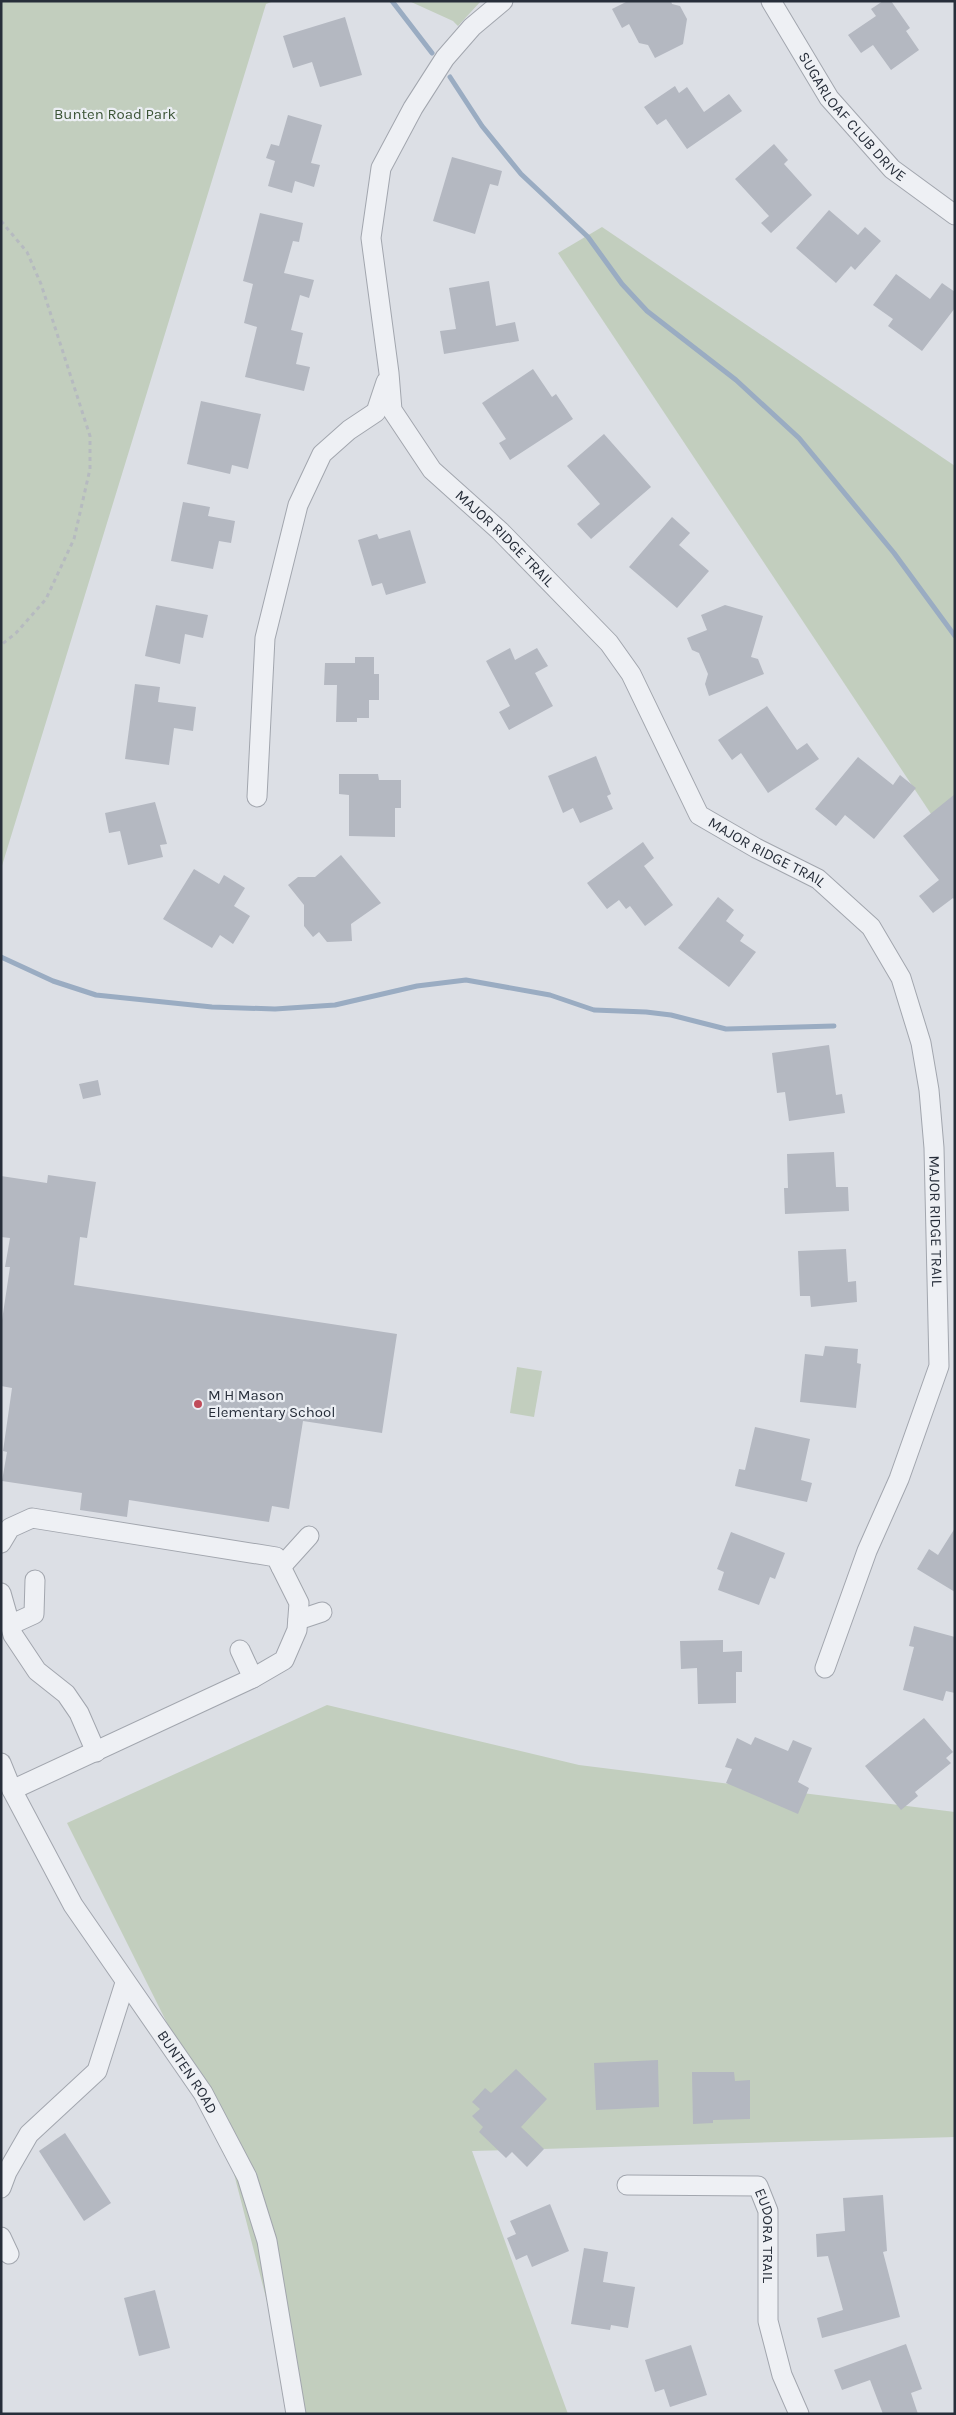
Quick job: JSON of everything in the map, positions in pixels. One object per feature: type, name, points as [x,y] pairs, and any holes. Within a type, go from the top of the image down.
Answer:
[{"type":"street","name":"SUGARLOAF CLUB DRIVE","points":[[771,1],[829,98],[892,169],[955,215]]},
{"type":"street","name":"MAJOR RIDGE TRAIL","points":[[489,5],[445,58],[413,108],[381,168],[371,238],[389,373],[392,410],[432,470],[500,532],[609,643],[631,674],[699,815],[756,848],[818,880],[871,927],[901,978],[921,1043],[929,1090],[934,1148],[939,1366],[899,1479],[867,1551],[824,1668]]},
{"type":"street","points":[[257,797],[266,638],[298,505],[322,454],[349,430],[376,412],[389,373]]},
{"type":"street","points":[[1,1543],[10,1528],[32,1518],[276,1557],[299,1603],[297,1630],[284,1660],[253,1678],[12,1790]]},
{"type":"street","points":[[281,1567],[310,1536]]},
{"type":"street","points":[[10,1625],[34,1614],[35,1580]]},
{"type":"street","points":[[1,1593],[13,1635],[37,1672],[66,1694],[79,1713],[96,1752]]},
{"type":"street","points":[[298,1620],[322,1612]]},
{"type":"street","points":[[240,1650],[253,1678]]},
{"type":"street","name":"BUNTEN ROAD","points":[[1,1763],[12,1790],[73,1905],[125,1983],[203,2093],[247,2177],[267,2241],[296,2414]]},
{"type":"street","points":[[1,2188],[7,2172],[28,2134],[97,2071],[125,1983]]},
{"type":"street","name":"EUDORA TRAIL","points":[[627,2185],[758,2186],[768,2211],[768,2321],[782,2375],[799,2414]]},
{"type":"path","points":[[1,221],[27,252],[41,284],[90,436],[90,469],[74,539],[46,598],[16,633],[1,645]]},
{"type":"green space","name":"Bunten Road Park","points":[[1,1],[274,1],[266,4],[1,869]]},
{"type":"green space","points":[[409,1],[481,1],[458,26],[453,21]]},
{"type":"green space","points":[[602,227],[955,466],[955,850],[558,253]]},
{"type":"green space","points":[[517,1367],[542,1371],[534,1417],[510,1413]]},
{"type":"green space","points":[[327,1705],[579,1765],[955,1812],[955,2137],[472,2151],[568,2414],[296,2414],[225,2139],[67,1823]]},
{"type":"building","points":[[628,1],[671,1],[672,4],[680,6],[687,19],[683,44],[655,58],[648,45],[639,43],[629,24],[622,28],[612,9]]},
{"type":"building","points":[[883,1],[891,1],[910,28],[906,31],[919,50],[891,70],[873,45],[861,53],[848,35],[876,16],[871,9]]},
{"type":"building","points":[[345,17],[362,75],[320,87],[312,62],[293,68],[283,36]]},
{"type":"building","points":[[675,86],[679,93],[687,87],[704,112],[729,94],[742,111],[687,149],[666,119],[657,125],[644,107]]},
{"type":"building","points":[[288,115],[322,125],[311,163],[320,165],[314,187],[295,181],[292,193],[268,186],[275,161],[266,158],[271,144],[279,146]]},
{"type":"building","points":[[774,144],[788,160],[784,164],[812,195],[771,233],[761,223],[769,216],[735,179]]},
{"type":"building","points":[[452,157],[502,171],[498,186],[490,184],[475,234],[433,221]]},
{"type":"building","points":[[829,210],[858,235],[865,227],[881,241],[855,270],[851,266],[836,283],[796,248]]},
{"type":"building","points":[[260,213],[303,223],[299,242],[293,241],[284,273],[314,280],[309,298],[300,295],[291,330],[303,333],[296,364],[310,367],[304,391],[245,377],[257,327],[244,323],[253,284],[243,281]]},
{"type":"building","points":[[896,274],[930,299],[942,283],[955,292],[955,308],[922,351],[888,326],[893,319],[873,305]]},
{"type":"building","points":[[489,281],[496,326],[515,322],[519,341],[444,354],[440,331],[456,329],[449,288]]},
{"type":"building","points":[[533,369],[552,397],[556,394],[573,419],[510,460],[499,443],[506,439],[482,403]]},
{"type":"building","points":[[201,401],[261,414],[248,469],[232,465],[230,474],[187,464]]},
{"type":"building","points":[[604,434],[651,487],[591,539],[577,524],[600,504],[567,466]]},
{"type":"building","points":[[183,502],[210,507],[208,516],[235,521],[231,543],[219,541],[213,569],[171,561]]},
{"type":"building","points":[[672,517],[690,533],[679,545],[709,571],[677,608],[629,567]]},
{"type":"building","points":[[410,530],[426,583],[386,595],[382,583],[372,586],[358,540],[377,534],[379,539]]},
{"type":"building","points":[[156,605],[208,615],[203,638],[185,634],[180,664],[145,656]]},
{"type":"building","points":[[725,605],[763,616],[751,657],[758,659],[764,674],[709,696],[705,684],[708,674],[699,653],[692,650],[687,638],[707,630],[701,615]]},
{"type":"building","points":[[510,648],[515,660],[537,648],[548,666],[535,673],[553,706],[509,730],[499,712],[510,706],[486,661]]},
{"type":"building","points":[[355,657],[374,657],[374,674],[379,674],[379,700],[369,700],[369,718],[357,718],[357,722],[336,722],[337,685],[324,685],[325,663],[355,663]]},
{"type":"building","points":[[135,684],[160,687],[158,702],[196,707],[193,731],[174,728],[169,765],[125,759]]},
{"type":"building","points":[[767,706],[797,750],[807,743],[819,759],[768,793],[741,753],[732,760],[718,740]]},
{"type":"building","points":[[596,756],[611,794],[607,796],[613,809],[580,823],[573,808],[563,813],[548,776]]},
{"type":"building","points":[[858,757],[893,785],[900,775],[916,788],[874,839],[845,815],[836,826],[815,809]]},
{"type":"building","points":[[339,774],[378,774],[379,780],[401,780],[401,808],[395,808],[395,837],[349,836],[349,795],[339,794]]},
{"type":"building","points":[[955,794],[955,900],[953,898],[933,913],[919,896],[939,880],[903,836]]},
{"type":"building","points":[[155,802],[167,844],[160,845],[163,857],[128,865],[120,831],[109,833],[105,813]]},
{"type":"building","points":[[643,842],[654,858],[644,866],[673,905],[645,926],[630,906],[626,909],[619,900],[607,909],[587,883]]},
{"type":"building","points":[[341,855],[381,903],[351,924],[352,941],[327,942],[319,932],[313,937],[304,926],[304,905],[288,885],[298,877],[315,877]]},
{"type":"building","points":[[194,869],[219,884],[224,875],[245,888],[234,906],[250,916],[233,944],[220,935],[212,948],[163,919]]},
{"type":"building","points":[[718,897],[734,910],[726,921],[744,935],[740,941],[756,952],[729,987],[678,948]]},
{"type":"building","points":[[829,1045],[836,1095],[842,1094],[845,1113],[789,1121],[785,1092],[777,1093],[772,1053]]},
{"type":"building","points":[[98,1080],[101,1095],[83,1099],[79,1084]]},
{"type":"building","points":[[834,1152],[836,1187],[848,1187],[849,1211],[785,1214],[784,1188],[788,1188],[787,1154]]},
{"type":"building","name":"M H Mason Elementary School","points":[[48,1175],[96,1182],[87,1238],[80,1237],[74,1285],[397,1334],[382,1433],[303,1421],[289,1509],[272,1506],[269,1522],[129,1500],[127,1517],[80,1510],[82,1493],[2,1481],[7,1452],[3,1451],[12,1388],[1,1386],[1,1327],[10,1267],[5,1267],[10,1238],[1,1237],[1,1176],[47,1183]]},
{"type":"building","points":[[846,1249],[848,1282],[856,1281],[857,1302],[811,1307],[810,1296],[800,1296],[798,1251]]},
{"type":"building","points":[[825,1346],[858,1349],[857,1363],[861,1364],[856,1408],[800,1402],[805,1354],[823,1356]]},
{"type":"building","points":[[755,1427],[810,1439],[801,1480],[812,1483],[807,1502],[735,1486],[739,1469],[745,1470]]},
{"type":"building","points":[[955,1528],[955,1592],[917,1569],[929,1549],[938,1555]]},
{"type":"building","points":[[731,1532],[785,1553],[775,1579],[770,1577],[759,1605],[718,1590],[724,1572],[717,1569]]},
{"type":"building","points":[[914,1626],[955,1637],[955,1693],[946,1691],[943,1701],[903,1690],[914,1647],[909,1646]]},
{"type":"building","points":[[723,1640],[723,1652],[742,1651],[742,1672],[736,1672],[736,1703],[698,1704],[697,1668],[681,1669],[680,1641]]},
{"type":"building","points":[[924,1718],[953,1752],[946,1758],[951,1763],[915,1792],[918,1796],[901,1810],[865,1766]]},
{"type":"building","points":[[755,1737],[788,1751],[793,1740],[812,1748],[798,1782],[809,1788],[798,1814],[726,1783],[732,1769],[725,1767],[737,1738],[751,1745]]},
{"type":"building","points":[[658,2060],[659,2107],[596,2110],[594,2063]]},
{"type":"building","points":[[516,2069],[547,2099],[521,2127],[544,2149],[527,2167],[512,2152],[506,2158],[479,2132],[483,2127],[472,2116],[480,2109],[472,2102],[485,2088],[491,2093]]},
{"type":"building","points":[[692,2072],[734,2072],[735,2081],[750,2080],[750,2119],[713,2120],[713,2123],[693,2124]]},
{"type":"building","points":[[65,2133],[111,2203],[84,2221],[39,2151]]},
{"type":"building","points":[[883,2195],[887,2251],[883,2252],[900,2317],[822,2338],[817,2318],[843,2310],[828,2256],[817,2257],[816,2234],[845,2231],[843,2198]]},
{"type":"building","points":[[550,2204],[569,2251],[532,2267],[527,2255],[516,2260],[507,2238],[516,2234],[510,2221]]},
{"type":"building","points":[[584,2248],[608,2252],[603,2282],[635,2287],[628,2328],[611,2325],[610,2330],[571,2324]]},
{"type":"building","points":[[155,2290],[170,2348],[139,2356],[124,2298]]},
{"type":"building","points":[[906,2344],[922,2389],[911,2393],[918,2414],[883,2414],[870,2380],[842,2390],[834,2370]]},
{"type":"building","points":[[691,2345],[707,2395],[670,2407],[664,2389],[655,2392],[645,2360]]},
{"type":"waterway","points":[[392,1],[432,53]]},
{"type":"waterway","points":[[450,77],[482,126],[521,174],[588,237],[622,284],[647,311],[736,380],[799,438],[894,553],[955,636]]},
{"type":"waterway","points":[[1,957],[53,981],[96,995],[212,1007],[275,1009],[335,1005],[417,986],[466,980],[550,995],[594,1010],[671,1015],[726,1029],[834,1026]]},
{"type":"place","name":"M H Mason Elementary School","points":[[198,1404]]}]
